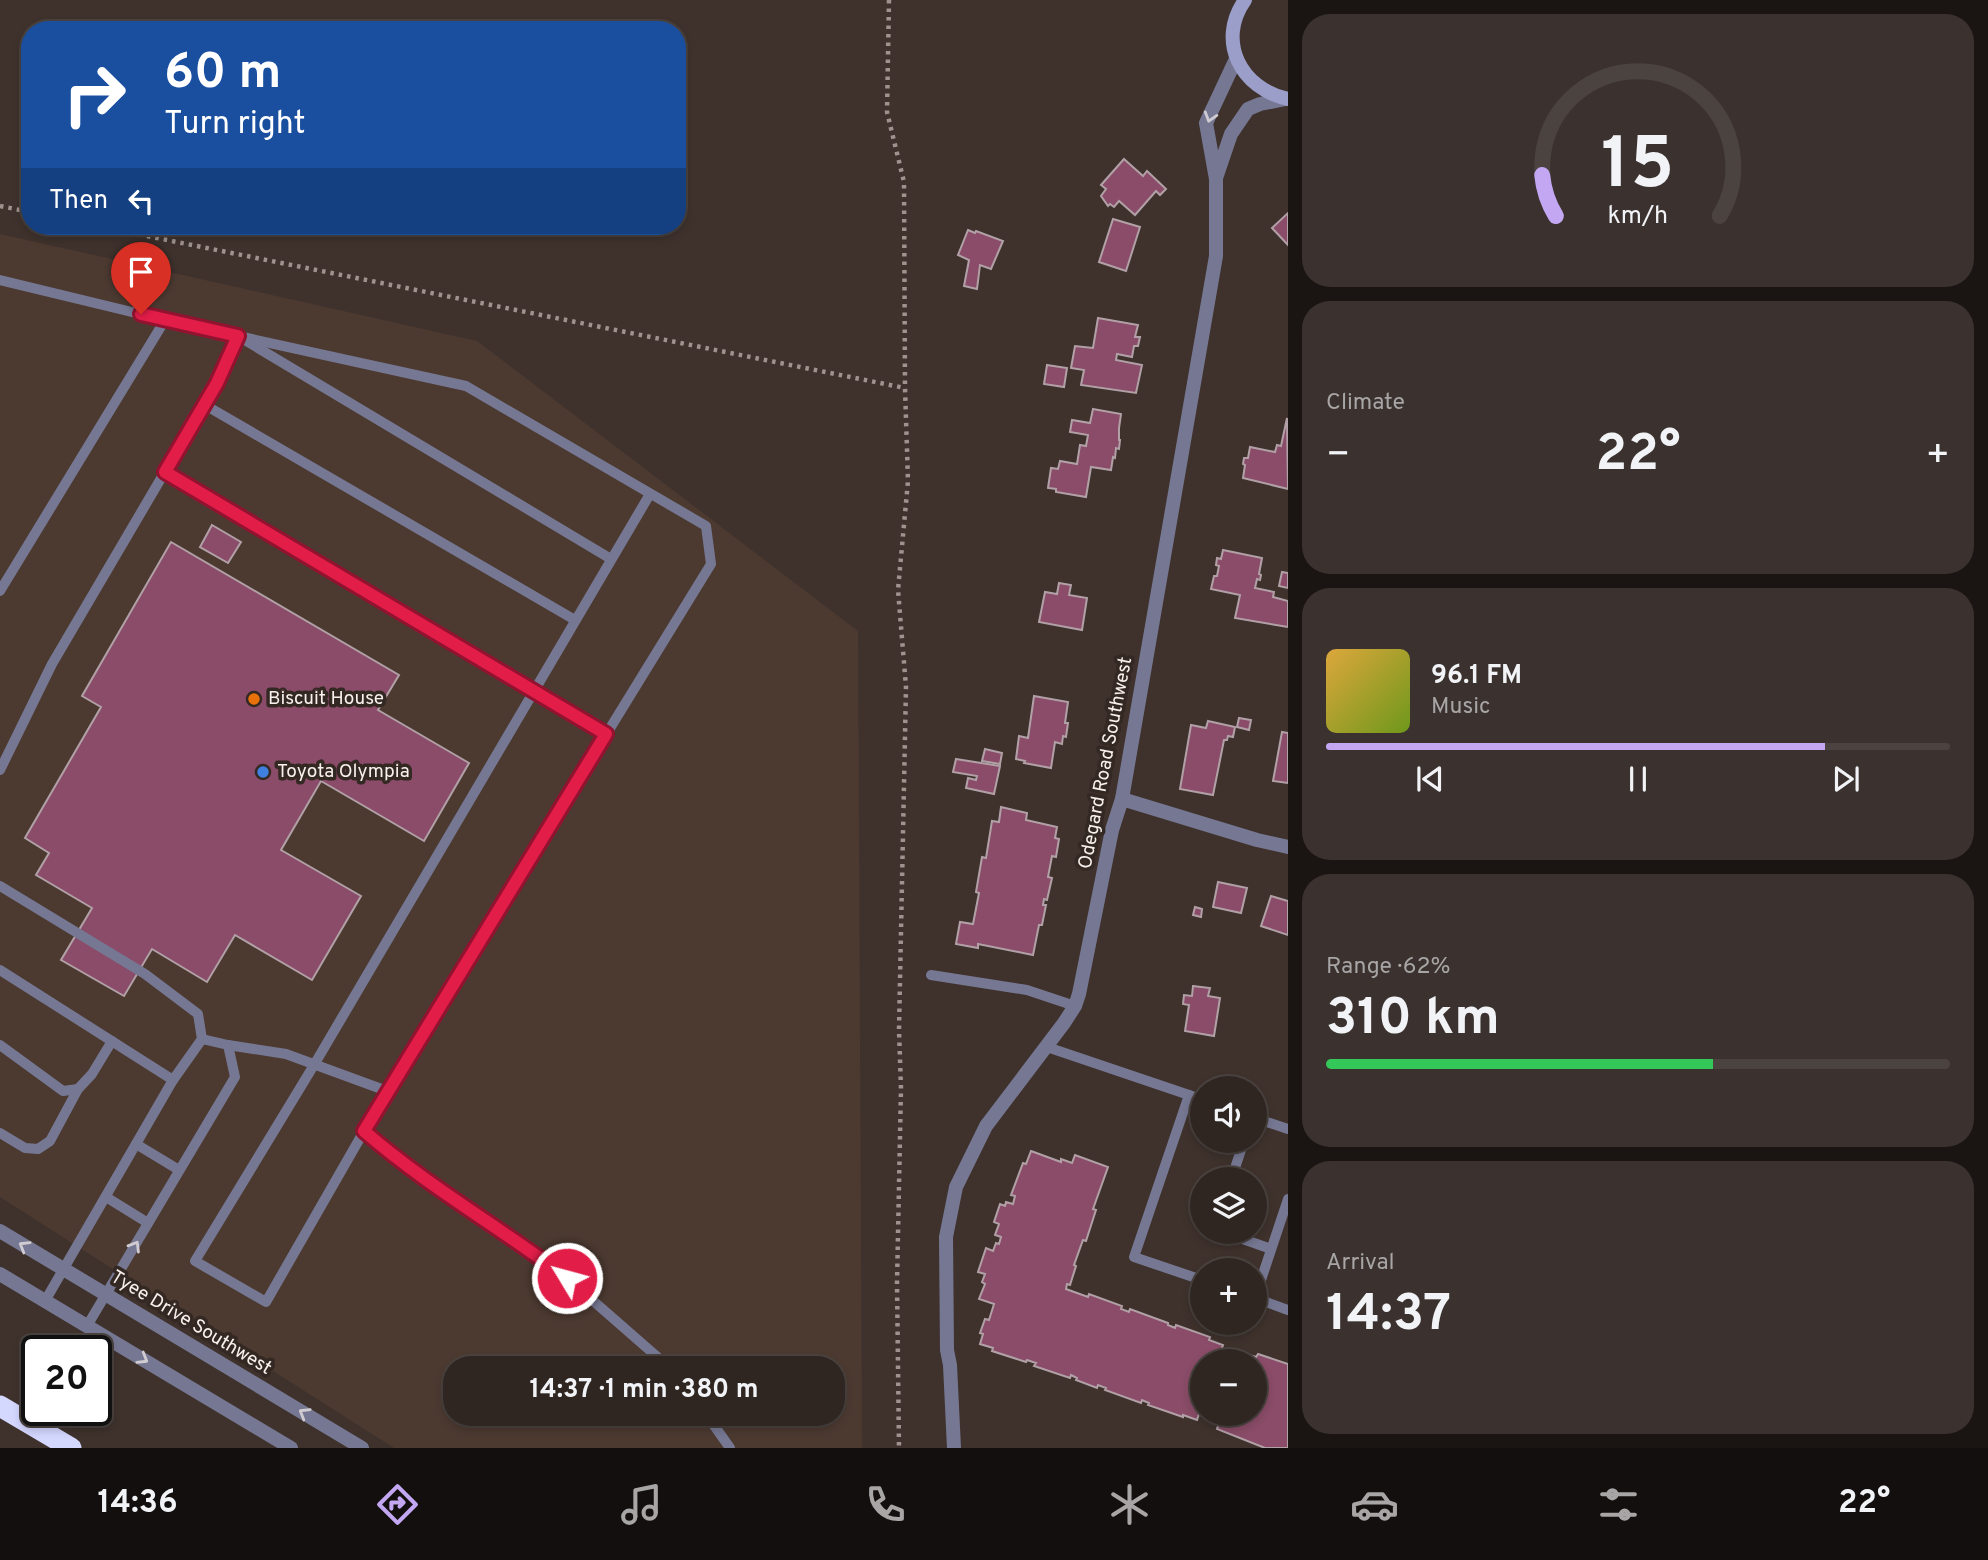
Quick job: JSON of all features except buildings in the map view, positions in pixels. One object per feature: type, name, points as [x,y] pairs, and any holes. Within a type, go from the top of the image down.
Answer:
[{"type":"highway","points":[[0,1406],[71,1448]]},
{"type":"main road","points":[[1239,3],[1232,33],[1236,59],[1247,78],[1265,92],[1287,99]]},
{"type":"street","name":"Odegard Road Southwest","points":[[954,1448],[947,1350],[947,1237],[956,1187],[986,1126],[1047,1047],[1079,995],[1112,830],[1122,799],[1216,256],[1216,179],[1206,122],[1236,59]]},
{"type":"street","points":[[1216,179],[1231,134],[1248,109],[1287,99]]},
{"type":"street","points":[[1122,799],[1288,847]]},
{"type":"street","name":"Tyee Drive Southwest","points":[[0,1231],[362,1448]]},
{"type":"street","points":[[0,1274],[291,1448]]},
{"type":"lane","points":[[1,284],[466,386],[706,526],[711,564],[387,1091],[266,1302],[195,1261],[314,1065],[650,494]]},
{"type":"lane","points":[[0,591],[165,320]]},
{"type":"lane","points":[[0,770],[52,664],[205,405],[238,336]]},
{"type":"lane","points":[[238,336],[611,559]]},
{"type":"lane","points":[[205,405],[575,620]]},
{"type":"lane","points":[[165,472],[606,734]]},
{"type":"lane","points":[[0,886],[145,974],[198,1014],[202,1039],[173,1080],[45,1301]]},
{"type":"lane","points":[[0,971],[173,1080]]},
{"type":"lane","points":[[931,975],[1027,990],[1074,1006]]},
{"type":"lane","points":[[202,1039],[286,1054],[387,1091]]},
{"type":"lane","points":[[0,1133],[24,1148],[38,1149],[50,1141],[78,1089],[92,1074],[112,1041]]},
{"type":"lane","points":[[0,1045],[63,1091],[78,1089]]},
{"type":"lane","points":[[87,1326],[235,1077],[228,1045]]},
{"type":"lane","points":[[1047,1047],[1189,1095],[1134,1257],[1190,1276]]},
{"type":"lane","points":[[1267,1122],[1288,1129]]},
{"type":"lane","points":[[364,1131],[398,1159],[523,1244],[567,1278],[656,1356]]},
{"type":"lane","points":[[136,1144],[179,1170]]},
{"type":"lane","points":[[106,1197],[148,1223]]},
{"type":"lane","points":[[1267,1260],[1288,1199]]},
{"type":"lane","points":[[1259,1244],[1271,1248]]},
{"type":"lane","points":[[1267,1302],[1288,1310]]},
{"type":"lane","points":[[714,1426],[730,1448]]},
{"type":"path","points":[[888,0],[887,112],[904,182],[908,481],[898,590],[906,687],[899,1030],[899,1448]]},
{"type":"path","points":[[0,206],[21,210]]},
{"type":"path","points":[[142,235],[905,387]]},
{"type":"shaded area","points":[[0,234],[477,341],[858,631],[862,1448],[394,1448],[0,1197]]},
{"type":"place","name":"Biscuit House","points":[[254,699]]},
{"type":"place","name":"Toyota Olympia","points":[[263,772]]},
{"type":"route","points":[[141,314],[238,336],[217,383],[165,472],[606,734],[364,1131],[398,1159],[523,1244],[567,1278]]}]
